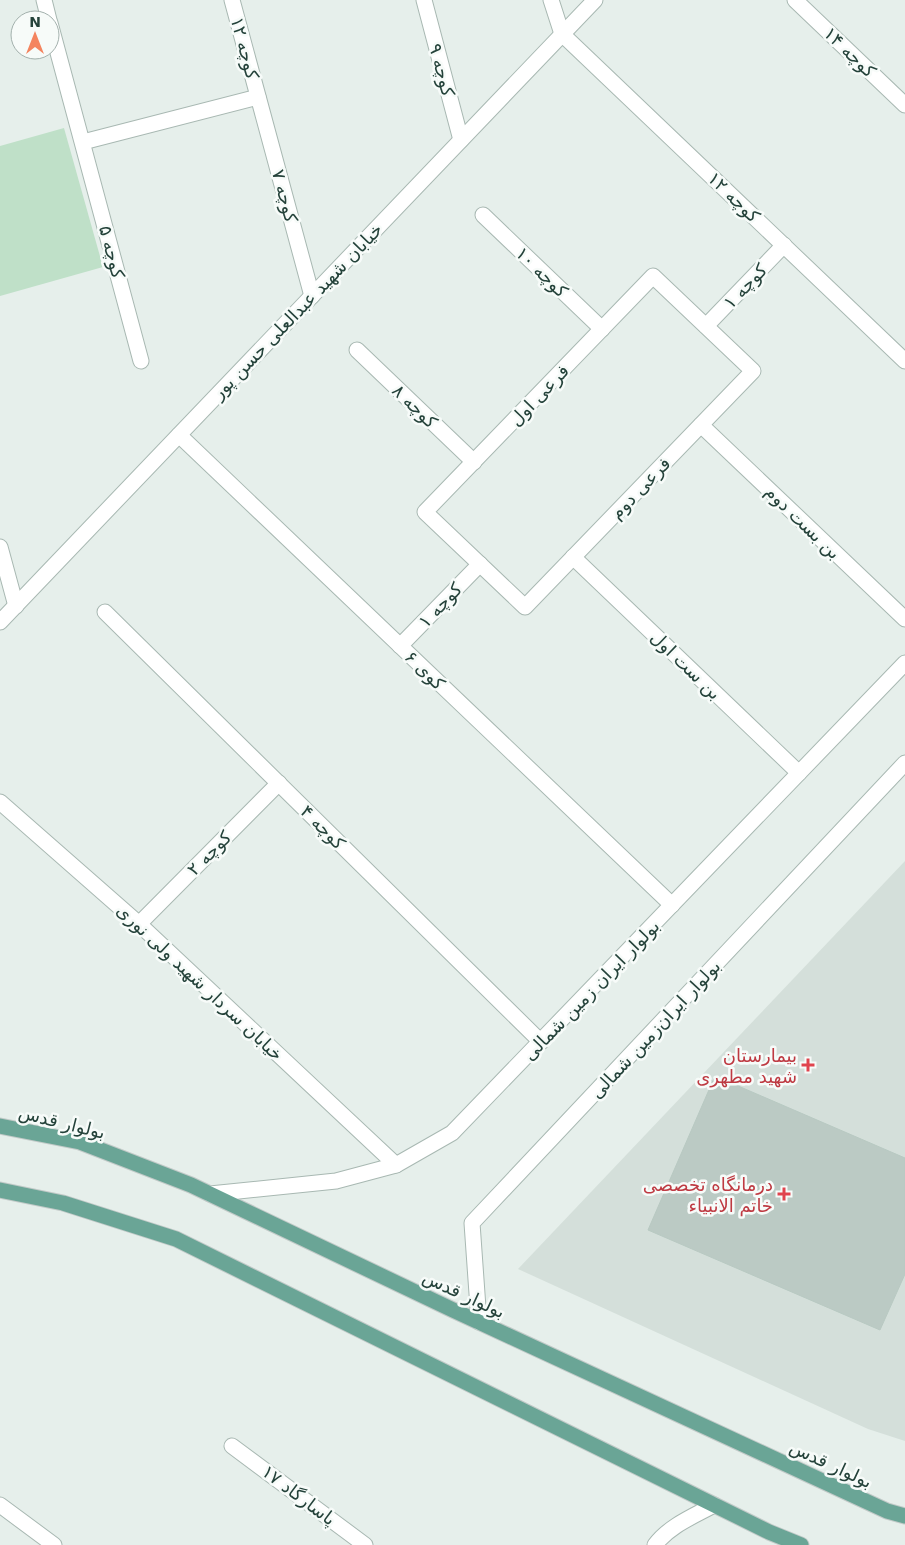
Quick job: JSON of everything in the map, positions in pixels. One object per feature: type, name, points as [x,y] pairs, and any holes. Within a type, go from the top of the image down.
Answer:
[{"type":"main road","name":"بولوار قدس","points":[[0,1126],[80,1142],[210,1194],[479,1322],[886,1511],[905,1516]]},
{"type":"main road","points":[[0,1190],[63,1203],[176,1239],[769,1532],[801,1545]]},
{"type":"main road","points":[[769,1532],[784,1545]]},
{"type":"street","name":"کوچه ۱۲","points":[[232,0],[258,97]]},
{"type":"street","name":"کوچه ۹","points":[[424,0],[461,140]]},
{"type":"street","points":[[550,0],[562,34]]},
{"type":"street","name":"خیابان شهید عبدالعلی حسن پور","points":[[0,622],[595,0]]},
{"type":"street","name":"کوچه ۱۴","points":[[795,0],[905,105]]},
{"type":"street","name":"کوچه ۱۲","points":[[562,34],[905,361]]},
{"type":"street","points":[[60,58],[83,142],[258,97]]},
{"type":"street","name":"کوچه ۷","points":[[258,97],[312,296]]},
{"type":"street","name":"کوچه ۵","points":[[83,142],[141,361]]},
{"type":"street","name":"کوچه ۱۰","points":[[483,215],[602,329]]},
{"type":"street","name":"کوچه ۱","points":[[706,326],[784,245]]},
{"type":"street","name":"فرعی اول","points":[[480,564],[425,512],[653,276],[706,326]]},
{"type":"street","name":"فرعی دوم","points":[[480,564],[526,607],[753,371],[706,326]]},
{"type":"street","name":"کوچه ۸","points":[[357,350],[474,462]]},
{"type":"street","name":"بن بست دوم","points":[[701,425],[905,619]]},
{"type":"street","name":"کوی ۶","points":[[179,435],[672,906]]},
{"type":"street","points":[[0,547],[16,606]]},
{"type":"street","name":"بن ست اول","points":[[574,557],[799,773]]},
{"type":"street","name":"کوچه ۱","points":[[400,646],[480,564]]},
{"type":"street","name":"کوچه ۴","points":[[105,612],[541,1042]]},
{"type":"street","name":"بولوار ایران زمین شمالی","points":[[210,1194],[336,1181],[396,1165],[452,1133],[799,773],[904,667]]},
{"type":"street","name":"بولوار ایران‌زمین شمالی","points":[[479,1322],[472,1223],[905,763]]},
{"type":"street","name":"کوچه ۲","points":[[139,924],[279,783]]},
{"type":"street","name":"خیابان سردار شهید ولی نوری","points":[[0,802],[139,924],[396,1165]]},
{"type":"street","name":"پاسارگاد ۱۷","points":[[232,1446],[365,1545]]},
{"type":"street","points":[[0,1505],[54,1545]]},
{"type":"street","points":[[655,1545],[661,1537],[714,1505]]},
{"type":"shaded area","name":"بیمارستان شهید مطهری","points":[[905,861],[905,1441],[868,1429],[518,1269]]},
{"type":"green space","points":[[64,128],[103,267],[0,296],[0,146]]},
{"type":"building","name":"درمانگاه تخصصی خاتم الانبیاء","points":[[715,1076],[905,1158],[905,1274],[880,1330],[648,1230]]},
{"type":"place","name":"بیمارستان شهید مطهری","points":[[808,1065]]},
{"type":"place","name":"درمانگاه تخصصی خاتم الانبیاء","points":[[784,1194]]}]
